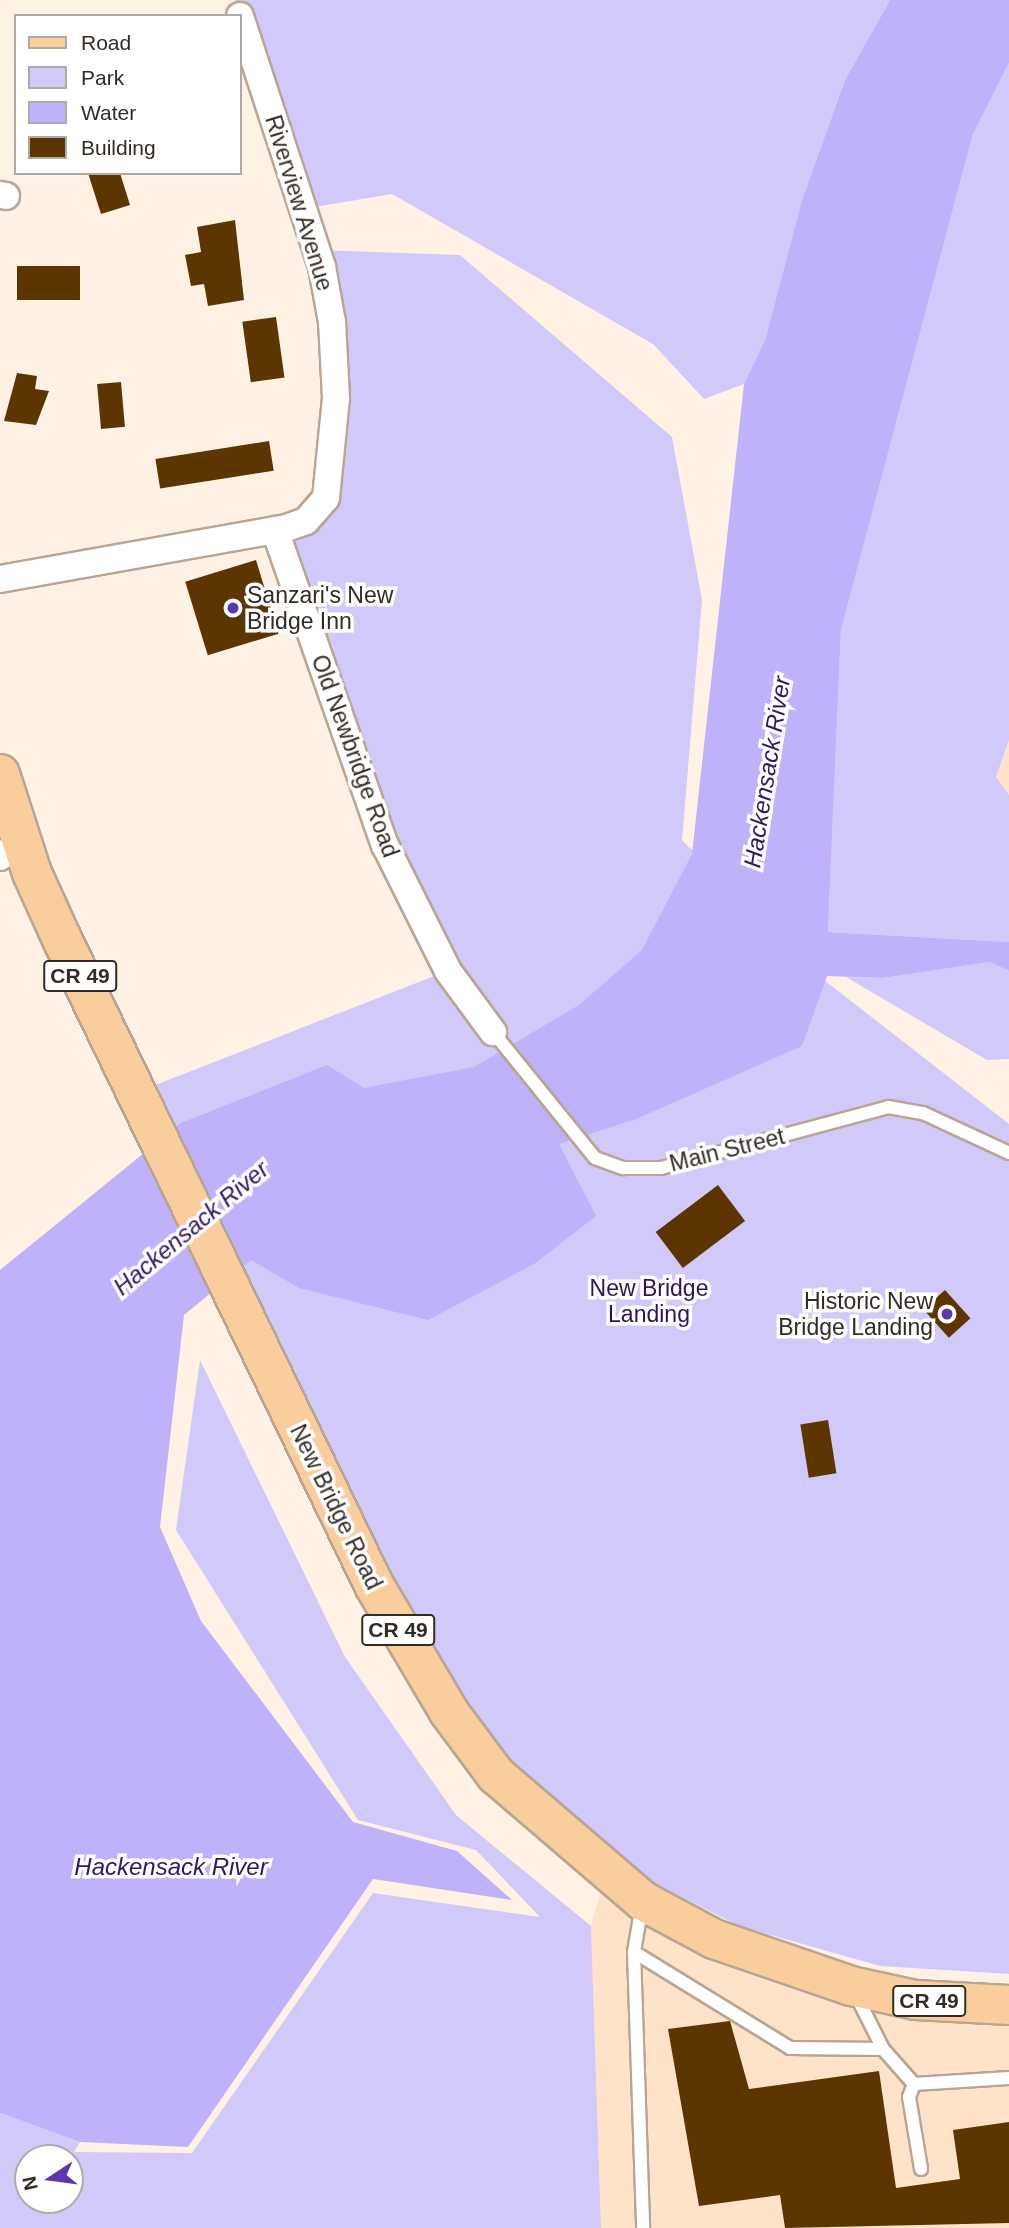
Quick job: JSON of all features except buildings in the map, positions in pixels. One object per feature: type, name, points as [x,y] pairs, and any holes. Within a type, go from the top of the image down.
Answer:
[{"type":"main road","name":"New Bridge Road","points":[[0,774],[11,849],[144,1109],[374,1585],[449,1712],[540,1819],[643,1901],[714,1939],[851,1986],[916,2000],[1009,2004]]},
{"type":"street","name":"Riverview Avenue","points":[[242,22],[322,267],[332,322],[333,474],[326,498],[306,521],[275,530]]},
{"type":"street","points":[[0,579],[275,530]]},
{"type":"street","name":"Old Newbridge Road","points":[[275,530],[395,870],[447,971],[493,1032]]},
{"type":"lane","name":"Main Street","points":[[493,1032],[595,1158],[623,1168],[661,1168],[888,1107],[923,1113],[1009,1153]]},
{"type":"lane","points":[[643,1901],[634,1952],[643,2228]]},
{"type":"lane","points":[[634,1952],[790,2048],[883,2049]]},
{"type":"lane","points":[[851,1986],[883,2049],[914,2084]]},
{"type":"lane","points":[[914,2084],[1009,2078]]},
{"type":"lane","points":[[914,2084],[909,2097],[921,2169]]},
{"type":"shaded area","points":[[1009,740],[1009,795],[996,777]]},
{"type":"shaded area","points":[[606,1873],[714,1939],[1009,2005],[1009,2228],[601,2228],[591,1926]]},
{"type":"green space","points":[[235,0],[890,0],[845,80],[802,200],[765,340],[744,384],[704,399],[653,344],[392,194],[303,209],[242,22],[242,14],[240,14]]},
{"type":"green space","points":[[1009,63],[1009,740],[996,777],[1009,795],[1009,942],[828,932],[841,630],[973,134]]},
{"type":"green space","name":"New Bridge Landing","points":[[317,250],[460,255],[672,437],[702,600],[682,840],[806,966],[1009,1124],[1009,1974],[880,1966],[739,1926],[619,1865],[506,1762],[414,1641],[145,1089],[447,971],[411,906],[286,528],[333,474]]},
{"type":"green space","points":[[990,962],[1009,971],[1009,1059],[987,1060],[846,977],[883,978]]},
{"type":"green space","points":[[200,1360],[345,1657],[456,1815],[591,1926],[601,2228],[0,2228],[0,2113],[80,2142],[14,2144],[14,2214],[84,2214],[84,2152],[192,2153],[373,1893],[540,1917],[476,1850],[358,1820],[176,1530]]},
{"type":"water","name":"Hackensack River","points":[[890,0],[1009,0],[1009,63],[973,134],[841,630],[828,932],[1009,942],[1009,971],[990,962],[883,978],[827,976],[802,1046],[636,1119],[559,1144],[596,1216],[534,1264],[428,1320],[299,1288],[251,1260],[184,1315],[160,1527],[201,1621],[353,1822],[457,1851],[512,1900],[373,1879],[188,2147],[80,2142],[0,2113],[0,1270],[181,1123],[327,1065],[364,1088],[474,1067],[579,1005],[642,950],[692,854],[744,384],[765,340],[802,200],[845,80]]},
{"type":"place","name":"Sanzari's New Bridge Inn","points":[[233,608]]},
{"type":"place","name":"Historic New Bridge Landing","points":[[947,1314]]}]
